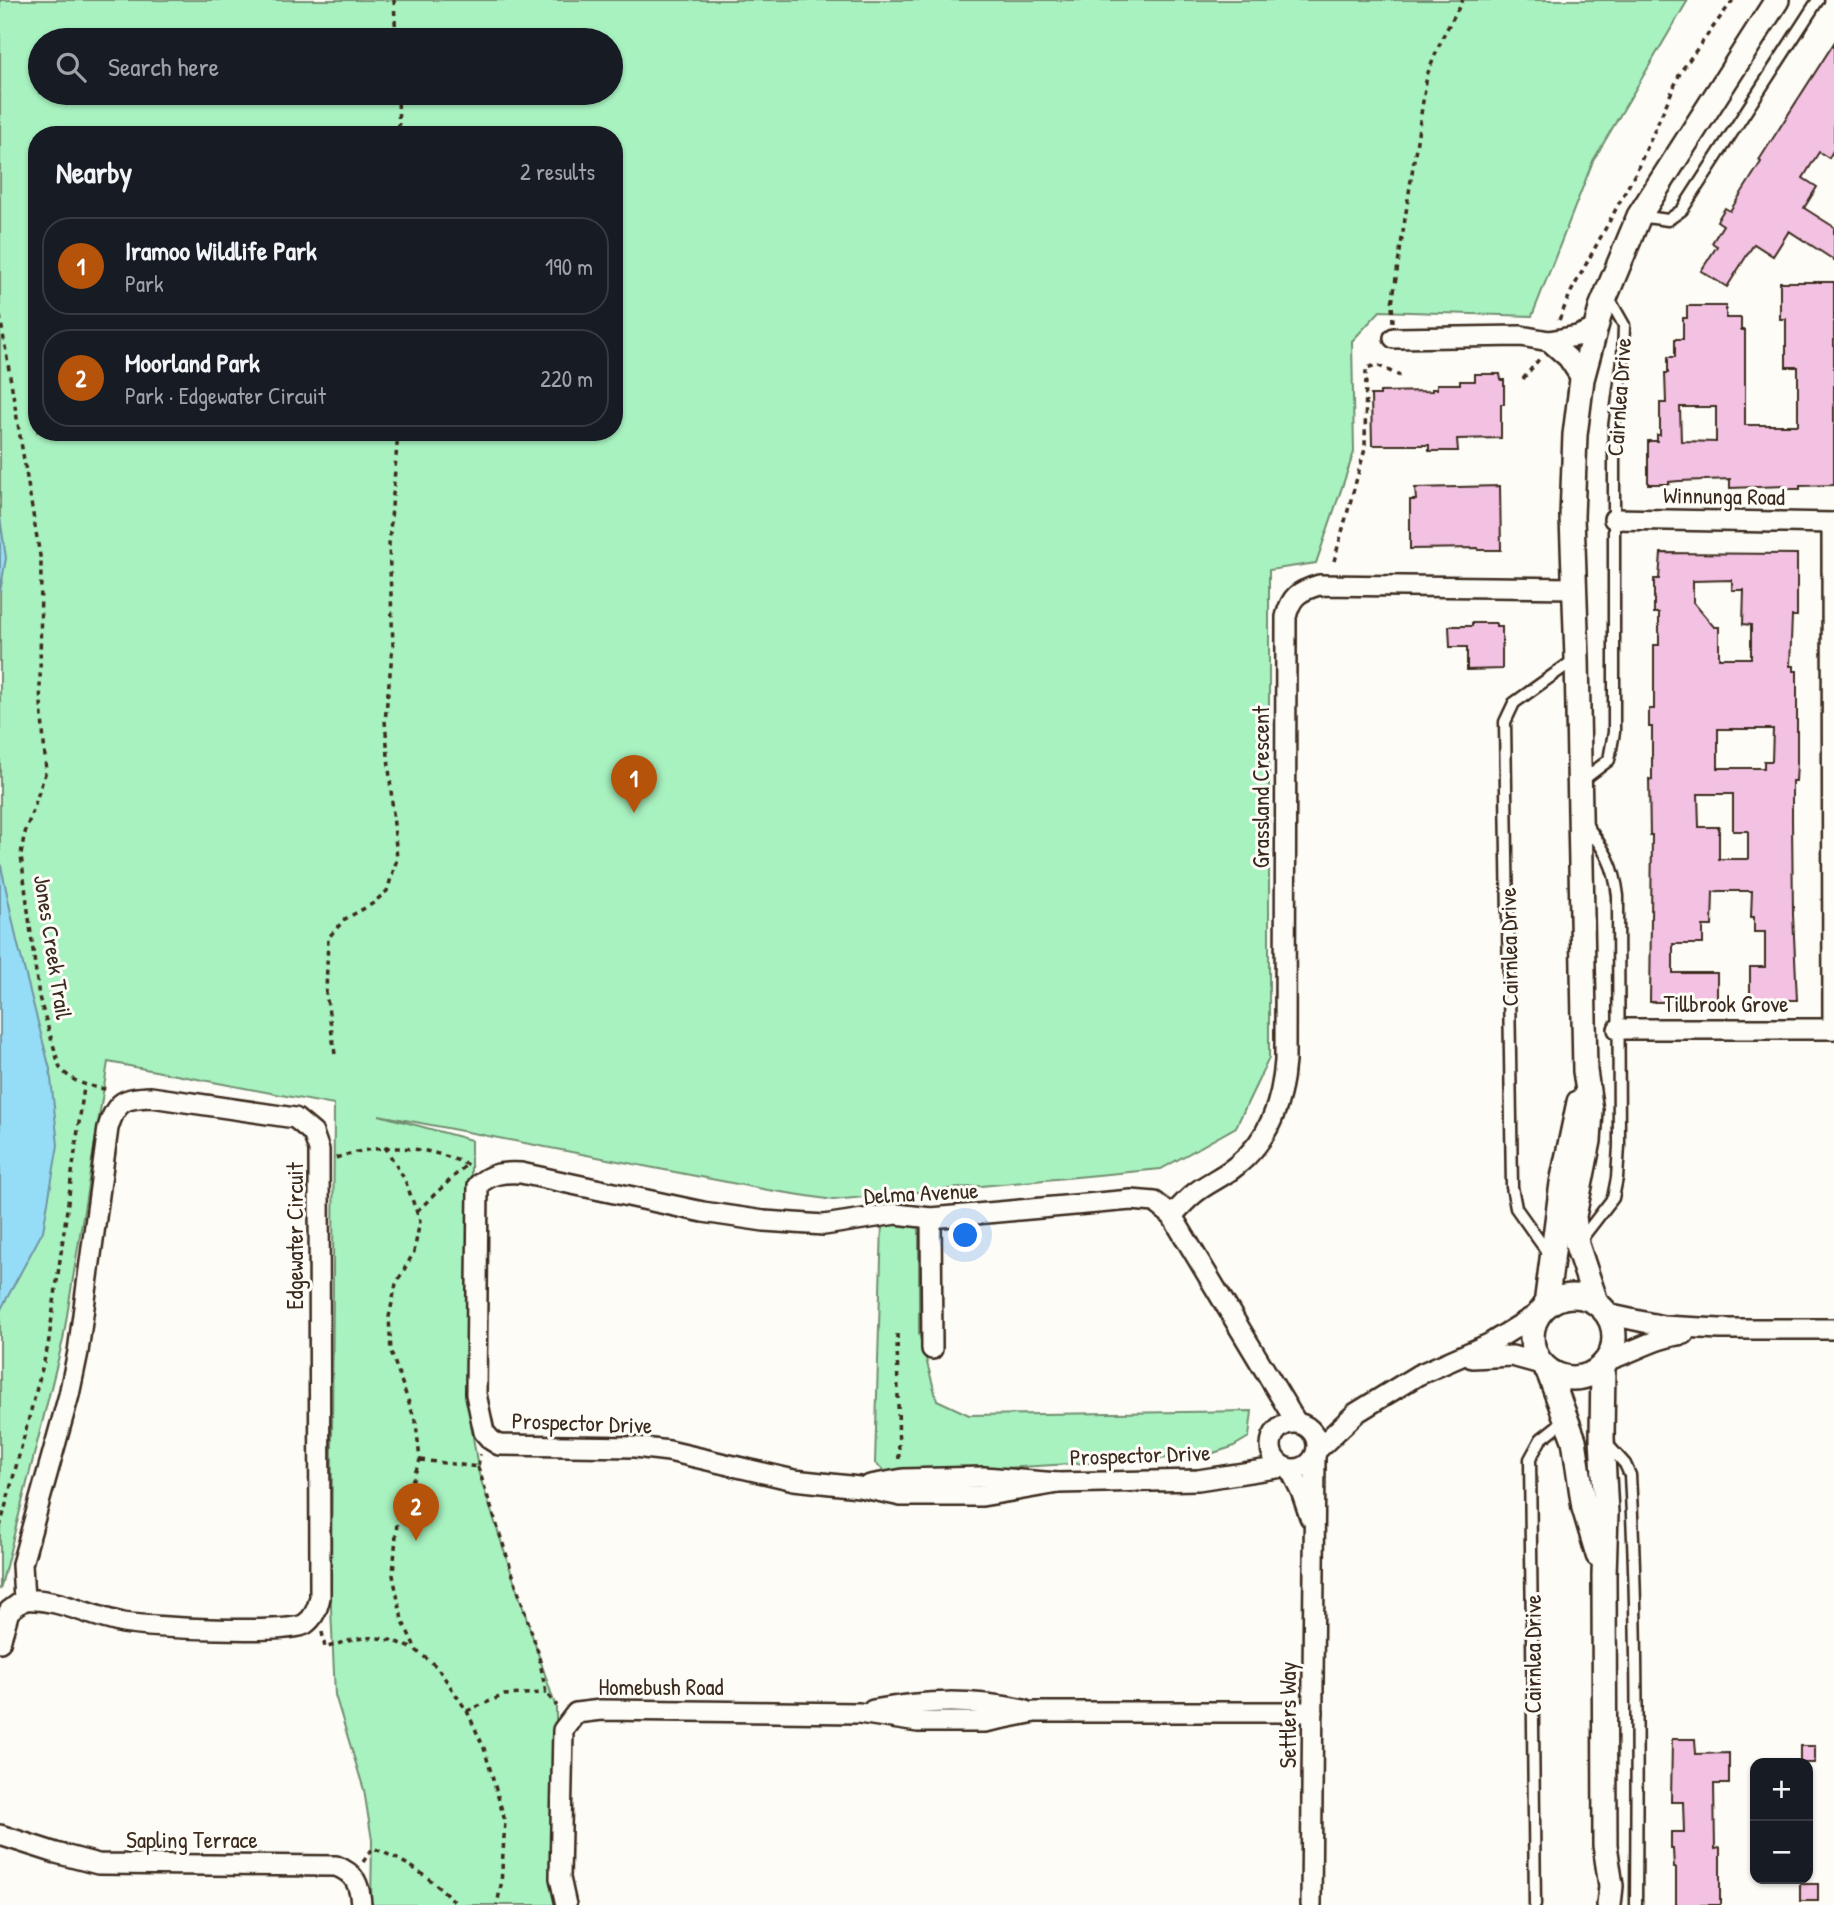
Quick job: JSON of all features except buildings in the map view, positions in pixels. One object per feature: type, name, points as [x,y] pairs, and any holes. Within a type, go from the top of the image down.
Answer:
[{"type":"street","name":"Cairnlea Drive","points":[[1602,1308],[1577,1245],[1574,1216],[1589,1141],[1591,1111],[1585,1071],[1572,517],[1575,435],[1582,379],[1595,329],[1639,216],[1777,0]]},
{"type":"street","points":[[1394,338],[1521,336],[1549,341],[1577,336],[1595,329]]},
{"type":"street","points":[[1549,341],[1568,358],[1582,379]]},
{"type":"street","name":"Winnunga Road","points":[[1614,519],[1833,523]]},
{"type":"street","points":[[1833,523],[1833,1029]]},
{"type":"street","name":"Grassland Crescent","points":[[1172,1216],[1196,1191],[1237,1165],[1257,1144],[1272,1119],[1282,1092],[1285,1061],[1286,617],[1289,601],[1300,591],[1320,585],[1574,587]]},
{"type":"street","name":"Tillbrook Grove","points":[[1618,1029],[1833,1029]]},
{"type":"street","name":"Cairnlea Drive","points":[[1542,1309],[1553,1259],[1562,1183],[1585,1071]]},
{"type":"street","name":"Edgewater Circuit","points":[[151,1097],[295,1118],[313,1133],[320,1160],[318,1607],[305,1624],[296,1628],[179,1628],[122,1622],[46,1601],[24,1600],[21,1574],[24,1554],[53,1454],[78,1352],[108,1128],[112,1115],[118,1105],[127,1099],[151,1097]]},
{"type":"street","name":"Delma Avenue","points":[[490,1176],[503,1172],[521,1173],[703,1212],[764,1221],[824,1225],[896,1214],[931,1218],[1147,1200],[1155,1202],[1172,1216]]},
{"type":"street","name":"Prospector Drive","points":[[490,1176],[478,1185],[476,1193],[476,1367],[479,1416],[484,1432],[499,1445],[635,1447],[669,1451],[794,1480],[859,1487],[902,1479],[984,1477],[1058,1483],[1198,1480],[1258,1469],[1287,1468]]},
{"type":"street","points":[[1172,1216],[1265,1373],[1301,1424],[1315,1436],[1316,1454]]},
{"type":"street","points":[[931,1218],[932,1349]]},
{"type":"street","points":[[1265,1373],[1273,1457],[1287,1468],[1304,1467],[1356,1413],[1418,1375],[1489,1344],[1558,1298],[1583,1296],[1602,1308],[1663,1326],[1834,1329]]},
{"type":"street","points":[[1454,1360],[1512,1356],[1545,1367],[1559,1376],[1583,1378],[1605,1363],[1613,1349],[1613,1325],[1602,1308]]},
{"type":"street","points":[[1542,1309],[1533,1325],[1531,1339],[1534,1352],[1545,1367],[1566,1419],[1578,1460],[1584,1508],[1604,1575]]},
{"type":"street","points":[[1605,1363],[1670,1335],[1720,1329]]},
{"type":"street","points":[[1605,1363],[1602,1438],[1606,1513],[1605,1845],[1611,1886],[1609,1905]]},
{"type":"street","points":[[1273,1436],[1288,1423],[1301,1424],[1356,1413]]},
{"type":"street","name":"Prospector Drive","points":[[1224,1476],[1254,1458],[1273,1436]]},
{"type":"street","name":"Settlers Way","points":[[1311,1905],[1312,1524],[1316,1454]]},
{"type":"street","name":"Settlers Way","points":[[1287,1468],[1301,1491],[1312,1524]]},
{"type":"street","points":[[0,1642],[9,1611],[24,1600]]},
{"type":"street","name":"Homebush Road","points":[[566,1905],[560,1878],[563,1730],[576,1713],[601,1710],[859,1713],[918,1702],[985,1702],[1035,1712],[1312,1712]]},
{"type":"street","name":"Sapling Terrace","points":[[0,1835],[98,1864],[336,1866],[352,1874],[357,1880],[361,1905]]},
{"type":"street","points":[[1595,1905],[1605,1845]]},
{"type":"lane","points":[[1639,216],[1668,220],[1682,210],[1818,0]]},
{"type":"lane","name":"Cairnlea Drive","points":[[1580,782],[1609,760],[1614,733],[1614,429],[1623,360],[1624,325],[1607,295]]},
{"type":"lane","name":"Cairnlea Drive","points":[[1553,1259],[1516,1208],[1512,1187],[1506,722],[1514,703],[1577,658]]},
{"type":"lane","points":[[1577,1245],[1613,1198],[1617,1178],[1620,1111],[1618,896],[1615,871],[1607,854],[1581,817]]},
{"type":"lane","name":"Cairnlea Drive","points":[[1535,1905],[1530,1459],[1541,1439],[1566,1419]]},
{"type":"lane","points":[[1602,1438],[1625,1464],[1630,1475],[1635,1561],[1636,1905]]},
{"type":"path","points":[[394,0],[395,28]]},
{"type":"path","points":[[1394,338],[1392,304],[1427,75],[1443,36],[1463,0]]},
{"type":"path","points":[[1523,379],[1549,341],[1571,292],[1636,172],[1681,71],[1733,0]]},
{"type":"path","points":[[398,105],[399,126]]},
{"type":"path","name":"Jones Creek Trail","points":[[0,316],[41,562],[40,676],[46,771],[24,836],[22,855],[22,875],[39,997],[60,1068],[68,1077],[84,1086],[111,1092]]},
{"type":"path","points":[[1334,561],[1365,449],[1366,368],[1369,365],[1377,365],[1400,376]]},
{"type":"path","points":[[335,1054],[326,993],[328,938],[345,919],[372,904],[387,891],[397,859],[385,721],[393,645],[389,544],[397,441]]},
{"type":"path","points":[[0,1527],[52,1327],[84,1086]]},
{"type":"path","points":[[330,1160],[363,1150],[385,1147],[414,1148],[444,1154],[472,1167]]},
{"type":"path","points":[[385,1147],[405,1180],[420,1221],[414,1252],[396,1284],[389,1317],[391,1352],[416,1423],[420,1460],[397,1521],[393,1576],[402,1620],[417,1651]]},
{"type":"path","points":[[416,1212],[467,1164]]},
{"type":"path","points":[[897,1334],[899,1465]]},
{"type":"path","points":[[483,1450],[478,1467],[538,1652],[546,1693],[562,1712]]},
{"type":"path","points":[[420,1460],[478,1467]]},
{"type":"path","points":[[321,1630],[325,1648],[362,1637],[399,1641],[437,1667],[467,1711],[484,1748],[505,1821],[497,1905]]},
{"type":"path","points":[[467,1711],[504,1695],[546,1693]]},
{"type":"path","points":[[362,1863],[373,1848],[395,1857],[432,1879],[458,1905]]},
{"type":"green space","points":[[0,0],[1688,0],[1593,161],[1532,316],[1380,311],[1352,341],[1354,452],[1316,563],[1269,570],[1269,1058],[1236,1127],[1161,1169],[833,1200],[768,1190],[379,1115],[471,1140],[471,1425],[479,1474],[556,1708],[556,1905],[371,1905],[372,1840],[364,1790],[335,1695],[331,1608],[334,1105],[108,1062],[63,1340],[0,1590]]},
{"type":"green space","points":[[882,1224],[919,1225],[919,1333],[937,1400],[969,1415],[1252,1411],[1249,1437],[1232,1447],[1204,1456],[889,1475],[875,1463]]},
{"type":"water","points":[[0,517],[6,558],[0,592]]},
{"type":"water","points":[[0,861],[17,941],[50,1069],[58,1145],[43,1231],[0,1311]]},
{"type":"place","name":"Iramoo Wildlife Park","points":[[634,813]]},
{"type":"place","name":"Moorland Park","points":[[416,1541]]}]
